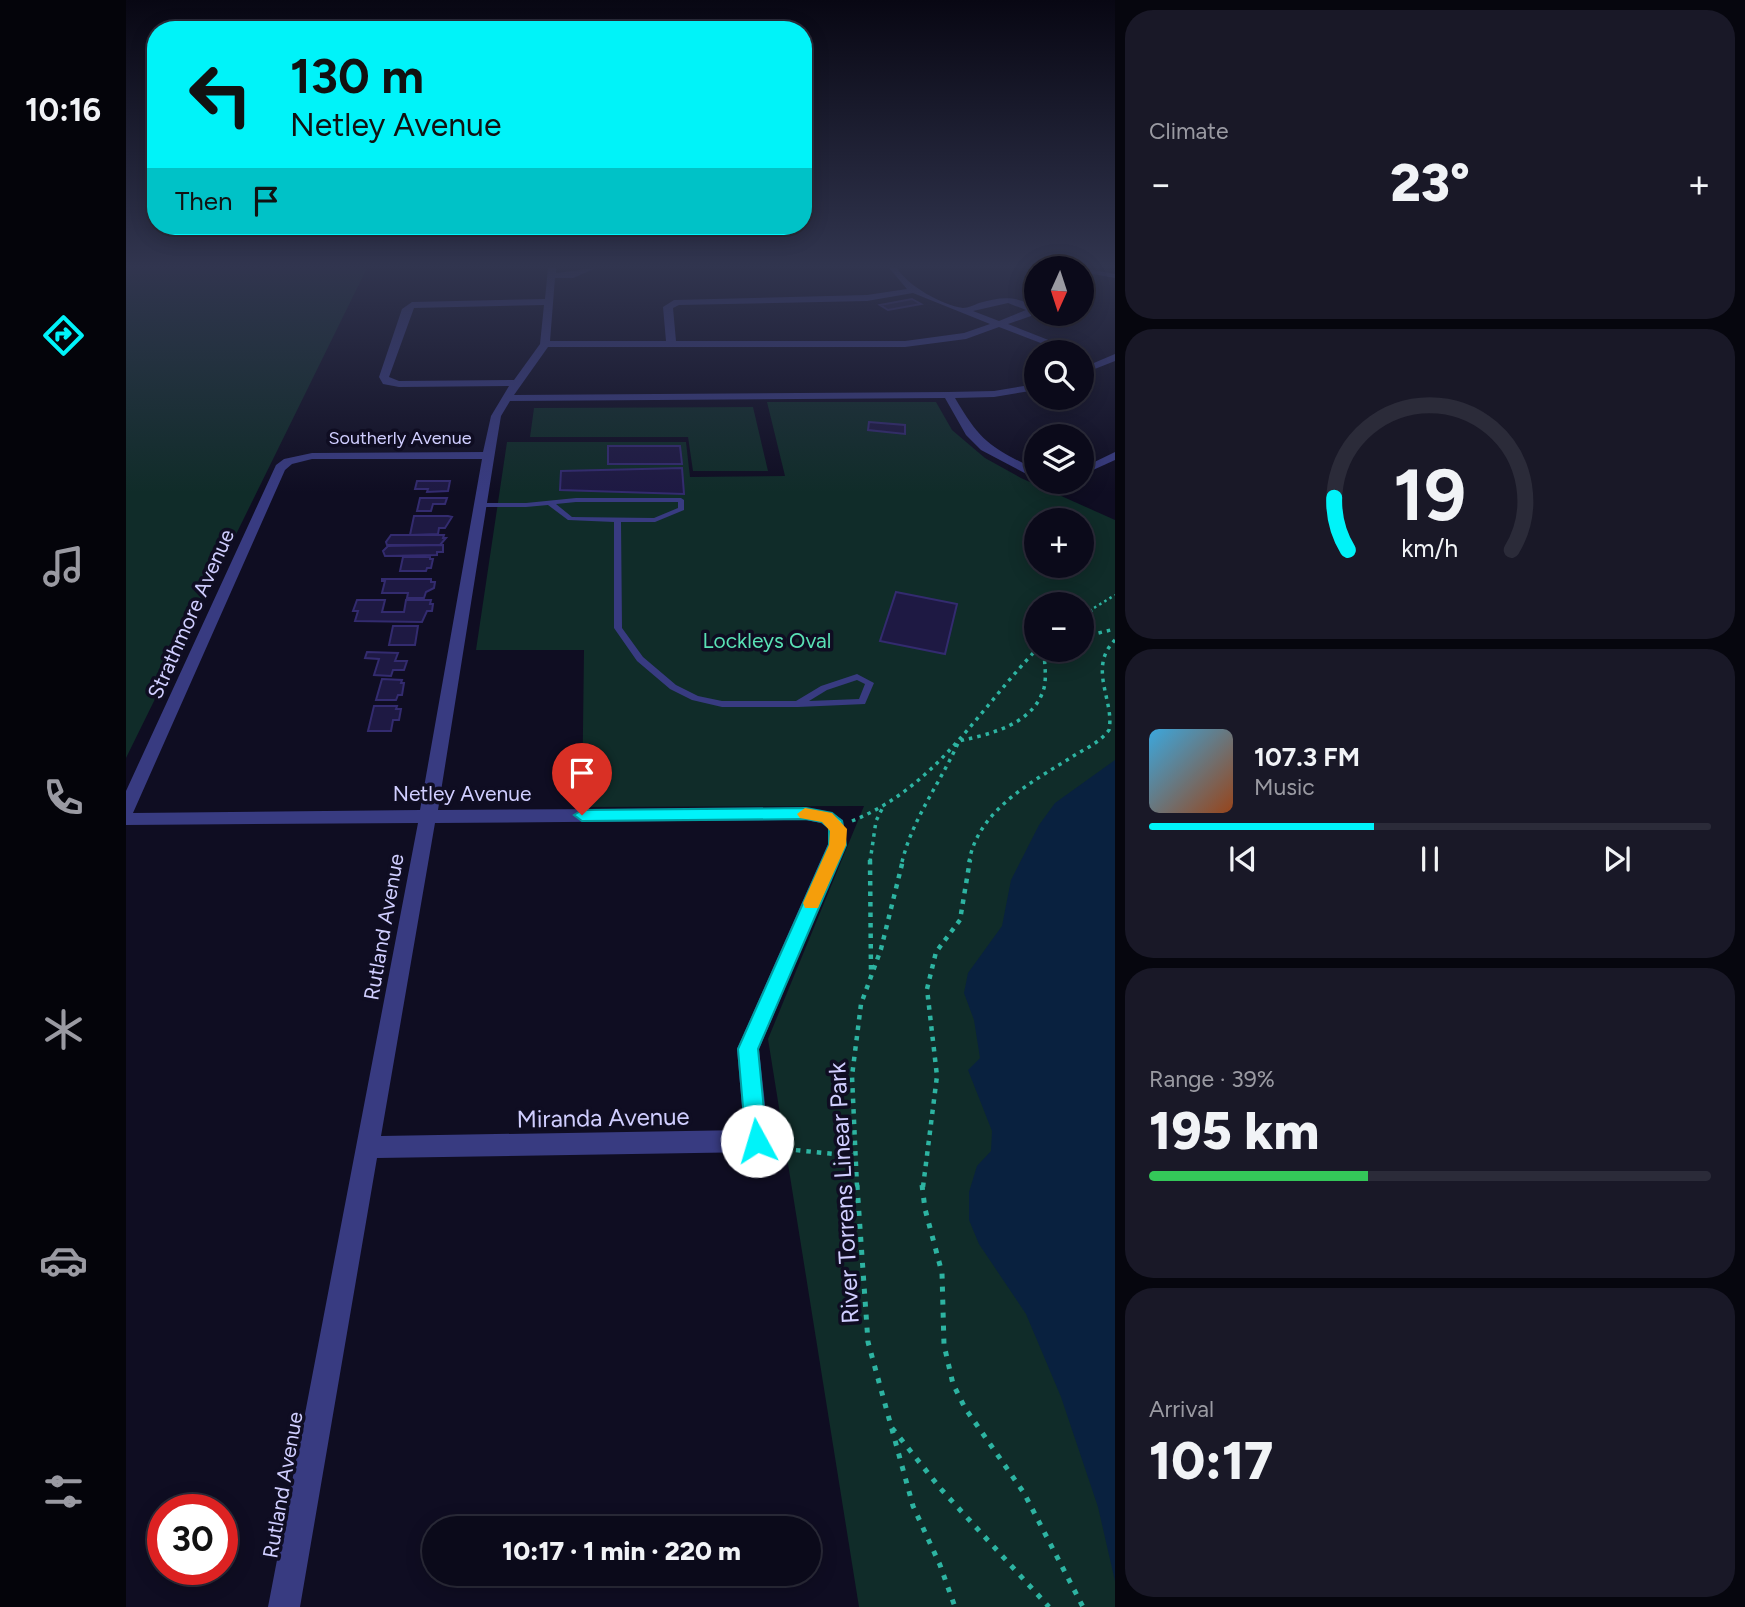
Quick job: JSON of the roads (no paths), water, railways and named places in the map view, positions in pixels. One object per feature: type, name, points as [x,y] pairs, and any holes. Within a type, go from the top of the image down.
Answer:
[{"type":"street","points":[[396,343],[384,377],[387,382],[400,384],[511,390],[948,395],[994,394],[1024,389]]},
{"type":"street","points":[[545,344],[913,343]]},
{"type":"street","name":"Rutland Avenue","points":[[284,1607],[428,817],[496,416],[511,390],[545,344]]},
{"type":"street","points":[[1094,366],[1115,357]]},
{"type":"street","points":[[1094,360],[1102,363]]},
{"type":"street","points":[[948,395],[970,433],[985,448],[1024,469]]},
{"type":"street","name":"Southerly Avenue","points":[[312,456],[488,455]]},
{"type":"street","name":"Strathmore Avenue","points":[[126,810],[280,468],[288,461],[312,456]]},
{"type":"street","points":[[1094,466],[1115,456]]},
{"type":"street","name":"Netley Avenue","points":[[126,819],[806,814],[827,817],[837,825],[837,845],[748,1049],[757,1141]]},
{"type":"street","name":"Miranda Avenue","points":[[367,1147],[757,1141]]},
{"type":"lane","points":[[480,505],[550,503],[681,500],[682,509],[654,520],[570,520],[550,503]]},
{"type":"lane","points":[[617,520],[618,628],[640,659],[673,687],[695,698],[734,705],[798,704],[862,702],[870,683],[858,677],[824,688],[798,704]]},
{"type":"water","points":[[1115,760],[1115,1581],[1098,1507],[1061,1397],[1026,1314],[979,1244],[969,1220],[969,1192],[977,1166],[991,1151],[992,1131],[968,1070],[980,1058],[974,1020],[964,993],[968,973],[1002,926],[1011,880],[1039,825],[1055,803]]},
{"type":"park label","name":"Lockleys Oval","points":[[767,641]]}]
